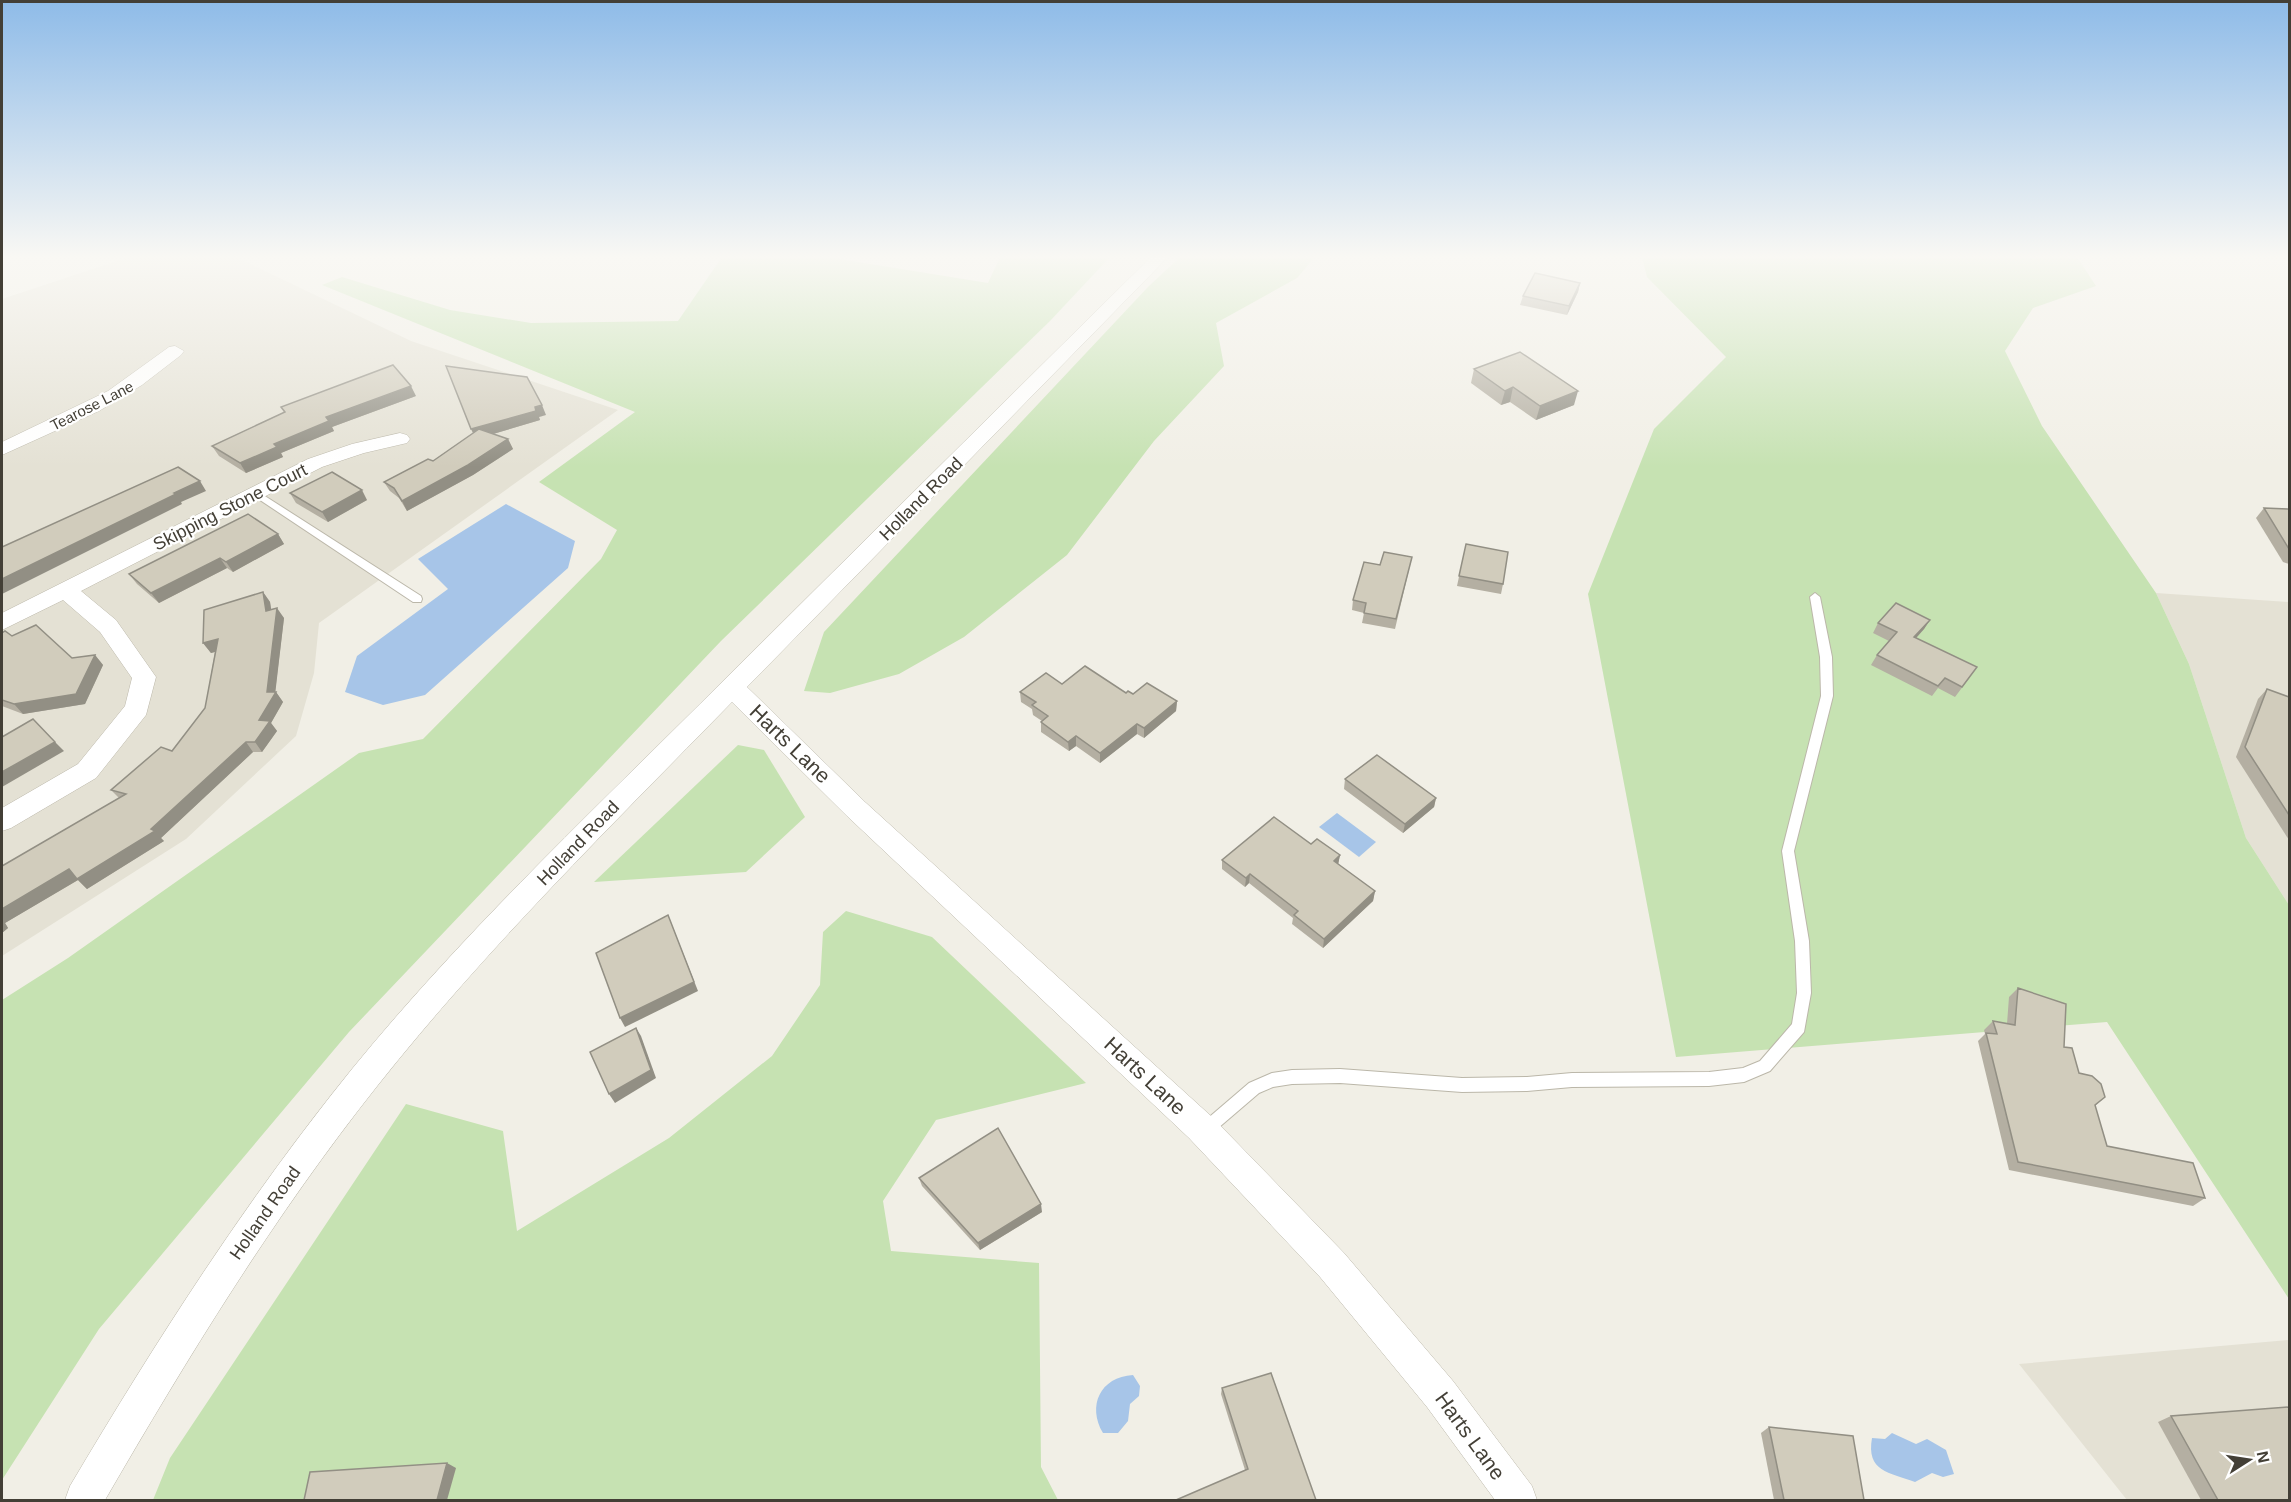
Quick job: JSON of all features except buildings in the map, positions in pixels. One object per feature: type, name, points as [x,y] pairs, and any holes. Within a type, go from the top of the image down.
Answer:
[{"type":"street","name":"Holland Road","points":[[84,1500],[178,1341],[256,1224],[339,1110],[383,1055],[484,940],[1091,327]]},
{"type":"street","name":"Tearose Lane","points":[[2,449],[90,409],[126,389],[143,379],[175,351]]},
{"type":"street","name":"Skipping Stone Court","points":[[2,622],[315,463],[359,448],[400,439]]},
{"type":"street","points":[[2,821],[87,771],[137,709],[144,677],[108,626],[65,590]]},
{"type":"street","name":"Harts Lane","points":[[733,688],[856,809],[1204,1130],[1332,1264],[1440,1394],[1518,1500]]},
{"type":"lane","points":[[257,494],[417,599]]},
{"type":"lane","points":[[1204,1130],[1254,1088],[1272,1080],[1292,1077],[1313,1075],[1462,1085],[1527,1084],[1572,1080],[1709,1079],[1743,1075],[1765,1066],[1799,1027],[1804,993],[1802,941],[1788,851],[1827,696],[1826,657],[1815,597]]},
{"type":"shaded area","points":[[2,327],[382,327],[411,341],[618,410],[319,623],[314,673],[296,736],[186,839],[2,956]]},
{"type":"shaded area","points":[[2156,593],[2289,602],[2289,905],[2246,838],[2189,664]]},
{"type":"shaded area","points":[[2289,1340],[2289,1500],[2127,1500],[2019,1364]]},
{"type":"green space","points":[[426,327],[1044,327],[721,641],[349,1032],[99,1329],[2,1480],[2,1000],[68,958],[359,753],[423,739],[601,559],[617,530],[539,482],[635,412]]},
{"type":"green space","points":[[1110,327],[1217,327],[1224,366],[1154,441],[1067,555],[964,637],[899,674],[830,693],[804,691],[824,632]]},
{"type":"green space","points":[[1696,327],[2021,327],[2005,351],[2042,426],[2156,593],[2189,664],[2246,838],[2289,905],[2289,1299],[2107,1022],[1676,1057],[1588,594],[1654,429],[1726,357]]},
{"type":"green space","points":[[738,745],[764,750],[805,817],[746,872],[594,882]]},
{"type":"green space","points":[[846,911],[932,937],[1086,1083],[936,1120],[883,1201],[891,1251],[1039,1263],[1041,1467],[1058,1500],[153,1500],[170,1458],[406,1104],[503,1131],[517,1231],[669,1138],[772,1056],[820,985],[823,932]]},
{"type":"water","points":[[506,504],[575,541],[568,568],[425,695],[383,705],[345,692],[357,656],[448,589],[418,559]]},
{"type":"water","points":[[1337,813],[1376,842],[1359,857],[1319,827]]},
{"type":"water","points":[[1133,1375],[1140,1386],[1139,1396],[1130,1404],[1128,1421],[1118,1433],[1103,1433],[1096,1413],[1100,1395],[1112,1381]]},
{"type":"water","points":[[1892,1433],[1916,1444],[1927,1439],[1946,1450],[1954,1474],[1943,1477],[1932,1473],[1915,1482],[1888,1473],[1876,1464],[1873,1458],[1872,1438],[1885,1439]]}]
